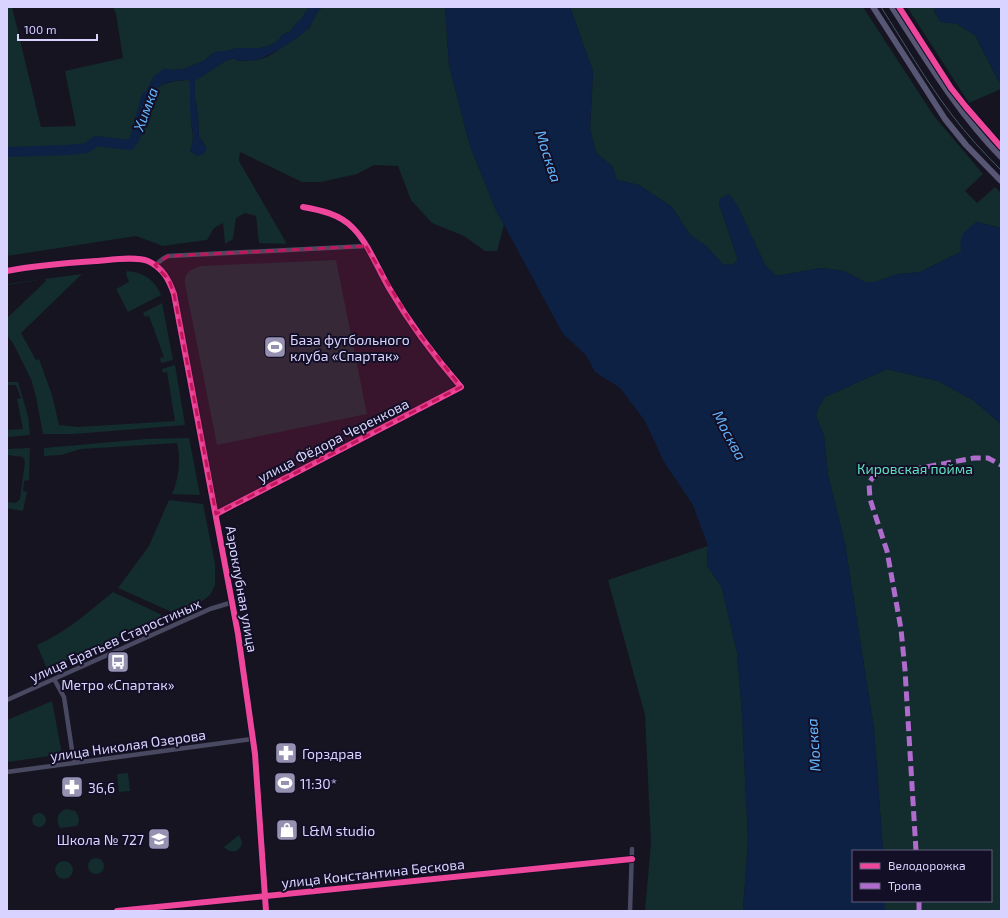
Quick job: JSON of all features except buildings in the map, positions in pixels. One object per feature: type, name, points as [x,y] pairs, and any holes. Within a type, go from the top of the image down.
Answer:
[{"type":"main road","points":[[873,7],[945,119],[966,145],[1001,181]]},
{"type":"main road","points":[[892,7],[953,100],[981,136],[1001,157]]},
{"type":"street","points":[[303,207],[320,210],[341,219],[353,227],[366,246]]},
{"type":"street","points":[[155,265],[168,256],[366,246]]},
{"type":"street","name":"улица Фёдора Черенкова","points":[[216,514],[461,387],[435,357],[413,326],[366,246]]},
{"type":"street","name":"Аэроклубная улица","points":[[7,271],[34,266],[125,258],[147,260],[161,268],[169,280],[174,294],[238,634],[255,754],[266,911]]},
{"type":"street","name":"улица Братьев Старостиных","points":[[7,700],[210,609],[232,602]]},
{"type":"street","points":[[54,679],[64,697],[74,763]]},
{"type":"street","name":"улица Николая Озерова","points":[[7,772],[252,739]]},
{"type":"street","points":[[630,911],[632,849]]},
{"type":"street","name":"улица Константина Бескова","points":[[117,911],[632,859]]},
{"type":"highlighted area","points":[[366,246],[413,326],[461,387],[216,514],[174,294],[169,280],[155,265],[168,256]]},
{"type":"green space","points":[[7,7],[12,7],[41,127],[76,126],[65,71],[123,58],[116,14],[113,7],[309,7],[291,31],[282,35],[280,39],[271,45],[261,48],[238,48],[220,51],[212,54],[204,61],[184,69],[168,69],[154,76],[144,96],[146,109],[155,90],[163,84],[189,80],[193,137],[190,151],[198,156],[205,145],[199,137],[194,81],[225,61],[234,58],[237,61],[257,60],[267,57],[309,28],[319,9],[323,7],[445,7],[449,65],[470,146],[496,210],[504,225],[497,251],[485,251],[464,236],[432,223],[411,200],[398,166],[374,165],[357,174],[321,182],[302,182],[240,152],[239,161],[287,244],[259,243],[256,216],[245,213],[236,218],[233,239],[225,244],[223,223],[214,228],[207,240],[162,246],[136,236],[7,256]]},
{"type":"green space","points":[[570,7],[863,7],[934,116],[983,174],[965,191],[977,203],[995,187],[1001,193],[1001,228],[976,222],[961,252],[920,272],[898,274],[875,282],[865,282],[844,271],[821,268],[776,276],[765,265],[737,205],[719,204],[738,260],[732,265],[723,265],[705,245],[690,235],[672,207],[639,185],[617,180],[612,166],[596,153],[590,129],[593,72]]},
{"type":"green space","points":[[907,7],[933,7],[941,22],[957,24],[975,35],[1001,85],[1001,89],[969,103]]},
{"type":"green space","name":"База футбольного клуба «Спартак»","points":[[336,260],[367,414],[217,445],[185,284],[185,277],[188,272],[201,266]]},
{"type":"green space","points":[[127,271],[138,273],[148,278],[152,281],[161,295],[128,312],[116,289],[129,282],[126,274]]},
{"type":"green space","points":[[82,274],[21,333],[36,360],[39,359],[52,395],[59,425],[78,427],[175,421],[167,372],[163,373],[162,369],[175,365],[185,425],[74,434],[43,434],[31,379],[14,345],[7,335],[7,318],[46,281],[45,279],[7,284]]},
{"type":"green space","points":[[162,303],[173,360],[161,363],[160,358],[164,357],[149,316],[145,317],[143,313]]},
{"type":"green space","name":"Кировская пойма","points":[[887,369],[938,381],[973,400],[1001,424],[1001,911],[885,911],[885,902],[992,902],[992,850],[883,850],[874,729],[845,544],[828,475],[824,436],[816,416],[818,408],[825,397]]},
{"type":"green space","points":[[7,382],[18,382],[28,416],[30,435],[7,437],[7,430],[23,429],[17,399],[21,398],[16,385],[7,385]]},
{"type":"green space","points":[[189,438],[200,495],[172,494],[179,469],[177,443],[81,449],[61,455],[44,456],[44,448],[146,439]]},
{"type":"green space","points":[[30,448],[29,480],[24,481],[23,491],[27,492],[23,511],[7,508],[7,502],[16,503],[20,499],[25,462],[23,457],[7,455],[7,449]]},
{"type":"green space","points":[[169,500],[203,504],[215,564],[215,585],[210,595],[201,602],[174,613],[118,588],[149,546]]},
{"type":"green space","points":[[708,546],[707,565],[722,588],[737,652],[742,713],[748,840],[743,911],[645,911],[651,843],[645,715],[608,580]]},
{"type":"green space","points":[[113,592],[160,614],[163,618],[47,669],[37,645],[67,628]]},
{"type":"green space","points":[[52,701],[61,749],[60,753],[57,755],[8,762],[7,720]]},
{"type":"green space","points":[[128,773],[130,791],[119,792],[117,774]]},
{"type":"green space","points":[[67,809],[75,811],[79,818],[79,822],[77,826],[60,828],[58,825],[58,816],[61,812]]},
{"type":"green space","points":[[36,813],[42,813],[46,817],[46,823],[42,827],[36,827],[32,823],[32,817]]},
{"type":"green space","points":[[239,835],[242,842],[238,850],[233,852],[224,847]]},
{"type":"green space","points":[[96,858],[102,860],[104,866],[102,872],[96,874],[90,872],[88,866],[90,860]]},
{"type":"green space","points":[[64,861],[70,864],[73,870],[70,876],[64,879],[58,876],[55,870],[58,864]]},
{"type":"water","points":[[309,7],[323,7],[317,13],[309,27],[292,41],[276,51],[256,60],[237,61],[234,58],[225,61],[195,81],[199,137],[207,149],[203,154],[198,156],[190,151],[193,144],[193,136],[189,80],[179,80],[163,84],[155,90],[146,109],[142,109],[145,93],[154,76],[165,68],[171,70],[184,69],[204,61],[212,54],[220,51],[238,48],[261,48],[271,45],[280,39],[282,35],[291,31]]},
{"type":"water","name":"Москва","points":[[445,7],[570,7],[593,72],[590,129],[596,153],[612,166],[617,180],[639,185],[672,207],[690,235],[705,245],[723,264],[732,265],[738,260],[719,204],[720,199],[729,194],[737,205],[765,265],[776,276],[821,268],[844,271],[865,282],[875,282],[898,274],[920,272],[961,252],[961,238],[976,222],[1001,228],[1001,424],[973,400],[938,381],[887,369],[825,397],[818,408],[816,416],[824,436],[828,475],[845,544],[874,729],[883,850],[852,850],[852,902],[885,902],[885,911],[743,911],[748,840],[742,713],[737,652],[722,588],[707,565],[708,546],[693,505],[664,462],[645,421],[620,388],[595,372],[586,355],[563,334],[496,210],[470,146],[449,65]]},
{"type":"water","points":[[933,7],[1001,7],[1001,85],[975,35],[957,24],[941,22]]},
{"type":"waterway","name":"Химка","points":[[7,152],[87,148],[96,141],[130,145],[135,138],[146,97]]},
{"type":"tram line","points":[[881,7],[942,102],[970,137],[1001,170]]},
{"type":"marked path","points":[[916,850],[905,670],[901,629],[887,551],[870,499],[869,483],[873,477],[881,472],[915,469],[974,458],[988,458],[1001,465]]},
{"type":"marked path","points":[[919,902],[919,911]]},
{"type":"cycle path","points":[[899,7],[951,88],[1001,147]]},
{"type":"cycle path","points":[[216,514],[461,387],[441,364],[405,314],[368,249],[353,228],[348,223],[336,216],[323,211],[303,207]]},
{"type":"cycle path","points":[[7,271],[52,264],[115,259],[137,259],[148,261],[158,267],[168,279],[174,294],[238,634],[255,754],[266,911]]},
{"type":"cycle path","points":[[117,911],[632,859]]},
{"type":"place","name":"База футбольного клуба «Спартак»","points":[[275,347]]},
{"type":"place","name":"Метро «Спартак»","points":[[118,662]]},
{"type":"place","name":"Горздрав","points":[[286,753]]},
{"type":"place","name":"11:30*","points":[[285,783]]},
{"type":"place","name":"36,6","points":[[72,787]]},
{"type":"place","name":"L&M studio","points":[[287,830]]},
{"type":"place","name":"Школа № 727","points":[[159,839]]}]
